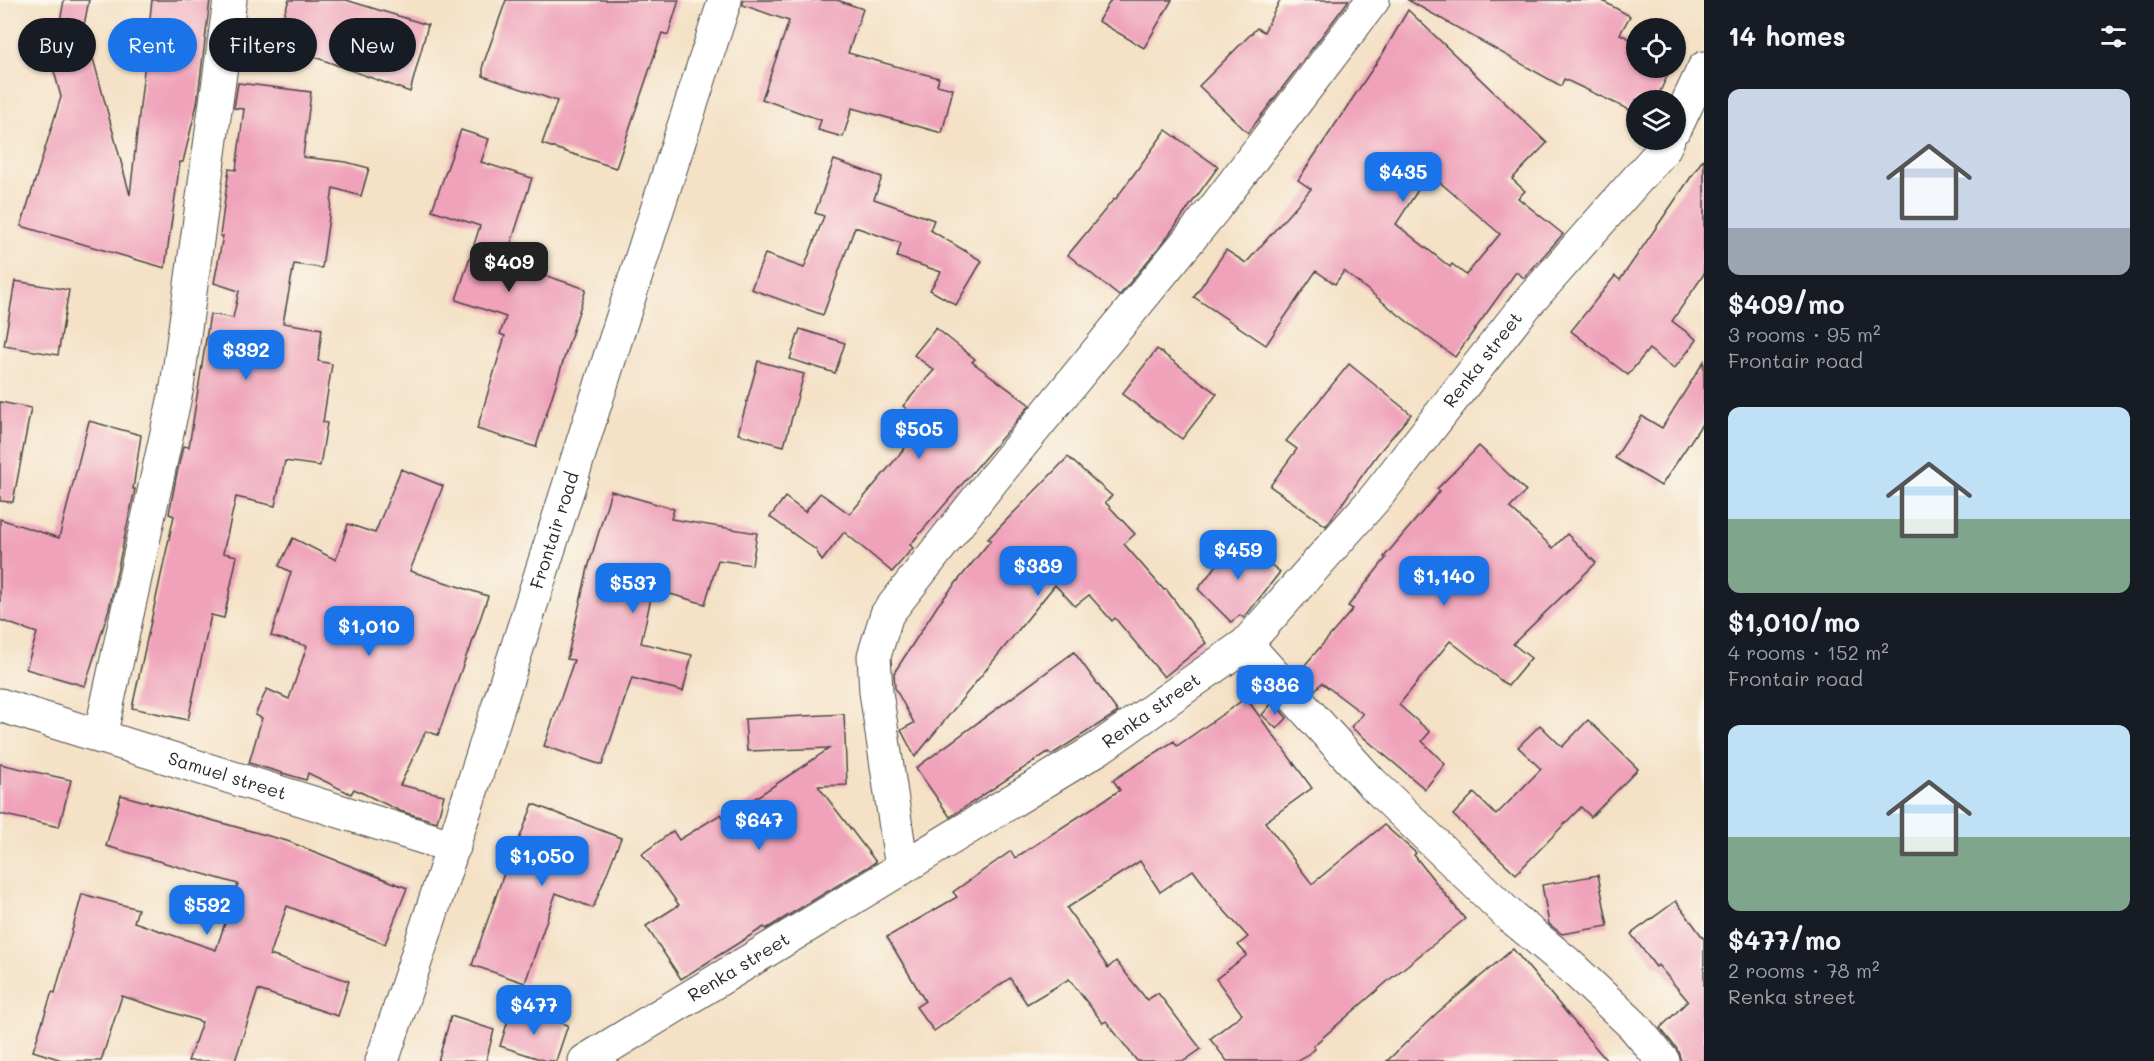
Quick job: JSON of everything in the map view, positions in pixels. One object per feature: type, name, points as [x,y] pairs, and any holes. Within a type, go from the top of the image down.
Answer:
[{"type":"street","points":[[100,736],[177,387],[230,0]]},
{"type":"street","name":"Frontair road","points":[[382,1061],[454,847],[725,0]]},
{"type":"street","points":[[902,868],[875,674],[874,656],[887,614],[994,478],[1214,209],[1373,0]]},
{"type":"street","points":[[1686,106],[1704,68]]},
{"type":"street","name":"Renka street","points":[[585,1061],[1099,748],[1246,644],[1376,497],[1525,306],[1663,150]]},
{"type":"street","points":[[1246,644],[1371,782],[1509,915],[1567,963],[1633,1025],[1664,1061]]},
{"type":"street","name":"Samuel street","points":[[0,705],[454,847]]},
{"type":"building","points":[[64,0],[89,0],[85,18],[61,18]]},
{"type":"building","points":[[152,0],[210,0],[197,104],[183,162],[180,162],[165,268],[21,226],[61,97],[54,72],[96,72],[96,69],[130,195],[144,72],[197,72],[197,18],[150,18]]},
{"type":"building","points":[[289,0],[346,0],[405,18],[329,18],[329,62],[317,58],[317,18],[283,18]]},
{"type":"building","points":[[506,0],[679,0],[668,35],[662,33],[616,168],[542,144],[557,101],[483,76],[483,65]]},
{"type":"building","points":[[743,0],[837,0],[863,9],[848,53],[939,78],[937,85],[953,89],[942,133],[852,108],[843,137],[818,130],[821,120],[762,99],[789,21],[743,5]]},
{"type":"building","points":[[1111,0],[1172,0],[1144,48],[1098,21]]},
{"type":"building","points":[[1280,0],[1349,0],[1248,133],[1199,86],[1257,28],[1264,32]]},
{"type":"building","points":[[1408,0],[1601,0],[1630,16],[1626,18],[1626,23],[1620,34],[1626,37],[1626,78],[1666,78],[1661,90],[1626,90],[1626,108],[1564,79],[1561,86]]},
{"type":"building","points":[[1408,10],[1547,143],[1512,179],[1525,191],[1518,198],[1563,234],[1524,278],[1516,272],[1455,357],[1344,271],[1335,284],[1316,271],[1266,345],[1194,297],[1226,250],[1246,263],[1311,189],[1298,180],[1383,53]],"holes":[[[1429,173],[1500,234],[1466,275],[1452,264],[1450,267],[1396,224]]]},
{"type":"building","points":[[416,21],[428,25],[416,70]]},
{"type":"building","points":[[356,72],[415,72],[410,92]]},
{"type":"building","points":[[238,83],[311,92],[303,157],[346,162],[369,168],[361,196],[333,188],[322,268],[294,264],[283,323],[322,329],[318,361],[332,364],[323,422],[327,423],[320,466],[285,461],[275,506],[236,497],[223,553],[237,556],[224,618],[211,615],[188,720],[132,708],[174,516],[169,514],[176,478],[183,446],[189,447],[210,314],[233,318],[239,291],[214,283],[223,236],[220,236],[229,169],[236,170],[244,109],[234,108]]},
{"type":"building","points":[[461,130],[489,139],[481,162],[532,178],[505,262],[586,289],[536,447],[477,429],[505,336],[500,334],[506,317],[456,300],[480,226],[432,210]]},
{"type":"building","points":[[1166,130],[1218,167],[1165,240],[1119,296],[1068,255],[1115,200]]},
{"type":"building","points":[[1704,158],[1704,274],[1672,321],[1697,340],[1674,369],[1649,349],[1628,375],[1571,331],[1615,276],[1620,280]]},
{"type":"building","points":[[834,160],[882,177],[874,199],[934,220],[930,230],[982,261],[956,305],[930,290],[941,272],[897,257],[901,243],[855,227],[823,315],[751,289],[765,254],[804,268],[824,216],[815,213]]},
{"type":"building","points":[[15,281],[69,290],[58,355],[4,346]]},
{"type":"building","points":[[936,328],[975,359],[972,362],[1030,405],[910,545],[913,548],[892,572],[844,532],[822,561],[816,550],[770,517],[785,497],[805,512],[820,493],[850,514],[924,425],[903,406],[934,370],[914,355]]},
{"type":"building","points":[[800,329],[845,343],[835,373],[790,359]]},
{"type":"building","points":[[1157,349],[1217,394],[1182,439],[1122,394]]},
{"type":"building","points":[[758,361],[804,374],[784,446],[738,434]]},
{"type":"building","points":[[1704,361],[1704,421],[1661,486],[1615,458],[1642,416],[1662,428]]},
{"type":"building","points":[[1349,364],[1411,414],[1377,455],[1326,526],[1270,486],[1297,449],[1286,441]]},
{"type":"building","points":[[0,402],[31,408],[13,502],[0,501]]},
{"type":"building","points":[[89,421],[141,435],[133,489],[135,489],[109,609],[85,686],[26,669],[37,633],[0,620],[0,519],[59,538]]},
{"type":"building","points":[[1479,446],[1526,491],[1510,508],[1553,548],[1567,534],[1596,563],[1513,644],[1531,658],[1508,686],[1450,641],[1399,705],[1430,732],[1422,741],[1445,764],[1425,789],[1351,727],[1363,714],[1322,683],[1314,691],[1298,673],[1353,609],[1348,606],[1386,558],[1384,557],[1440,491],[1437,489]]},
{"type":"building","points":[[1068,457],[1112,496],[1105,502],[1135,534],[1124,544],[1164,590],[1166,589],[1206,643],[1164,677],[1115,618],[1112,621],[1089,595],[1075,606],[1055,585],[915,757],[901,730],[914,723],[895,688],[894,673],[938,605],[991,540],[988,539]]},
{"type":"building","points":[[401,469],[443,486],[410,571],[488,596],[438,735],[426,731],[400,785],[444,795],[437,822],[400,811],[354,789],[351,794],[308,773],[306,780],[249,763],[262,718],[255,715],[267,689],[289,699],[307,646],[271,636],[291,572],[279,566],[293,538],[336,560],[348,524],[375,533]]},
{"type":"building","points":[[611,491],[674,509],[671,519],[757,533],[752,565],[718,560],[705,604],[653,589],[641,643],[692,655],[683,691],[632,678],[602,765],[544,746],[574,660],[567,659],[588,568]]},
{"type":"building","points":[[1238,538],[1280,572],[1244,618],[1240,615],[1231,622],[1198,589]]},
{"type":"building","points":[[1074,652],[1118,712],[1051,755],[1048,752],[950,817],[916,768]]},
{"type":"building","points":[[1246,698],[1312,788],[1265,822],[1312,884],[1384,825],[1416,853],[1414,855],[1465,919],[1389,980],[1299,1061],[1227,1061],[1210,1039],[1242,1014],[1216,979],[1247,955],[1238,945],[1248,937],[1221,907],[1193,870],[1160,892],[1140,861],[1067,908],[1108,968],[1116,961],[1147,1000],[1158,993],[1201,1049],[1184,1061],[1137,1061],[1106,1021],[1103,1023],[1069,979],[1027,1004],[1010,978],[934,1031],[916,1007],[925,1001],[887,937],[957,897],[953,892],[1011,851],[1015,858],[1120,790],[1113,780],[1174,741],[1177,746]]},
{"type":"building","points":[[1273,702],[1287,718],[1277,729],[1262,715]]},
{"type":"building","points":[[844,714],[847,785],[818,786],[876,862],[766,929],[764,927],[681,979],[646,926],[679,905],[642,854],[673,831],[679,840],[721,814],[724,819],[830,748],[747,751],[745,719]]},
{"type":"building","points":[[1588,720],[1638,769],[1591,817],[1581,807],[1516,874],[1453,815],[1474,793],[1496,815],[1541,769],[1518,747],[1540,725],[1562,747]]},
{"type":"building","points":[[0,764],[71,780],[59,827],[0,814]]},
{"type":"building","points":[[121,795],[287,841],[407,888],[385,944],[287,906],[270,955],[349,981],[338,1016],[258,990],[235,1061],[188,1061],[202,1022],[122,996],[101,1061],[65,1061],[33,1051],[52,992],[55,993],[82,894],[138,909],[134,922],[216,950],[238,884],[106,846]]},
{"type":"building","points":[[533,804],[621,838],[593,908],[556,893],[525,983],[472,965],[509,859],[511,860]]},
{"type":"building","points":[[1598,875],[1608,926],[1562,934],[1549,924],[1542,885]]},
{"type":"building","points":[[1676,901],[1704,939],[1704,1061],[1681,1061],[1677,1049],[1660,1028],[1688,1001],[1658,965],[1656,967],[1631,934]]},
{"type":"building","points":[[1513,949],[1607,1061],[1387,1061],[1437,1013]]},
{"type":"building","points":[[512,1008],[568,1025],[556,1061],[546,1061],[500,1046]]},
{"type":"building","points":[[451,1016],[494,1030],[486,1061],[438,1061]]}]
